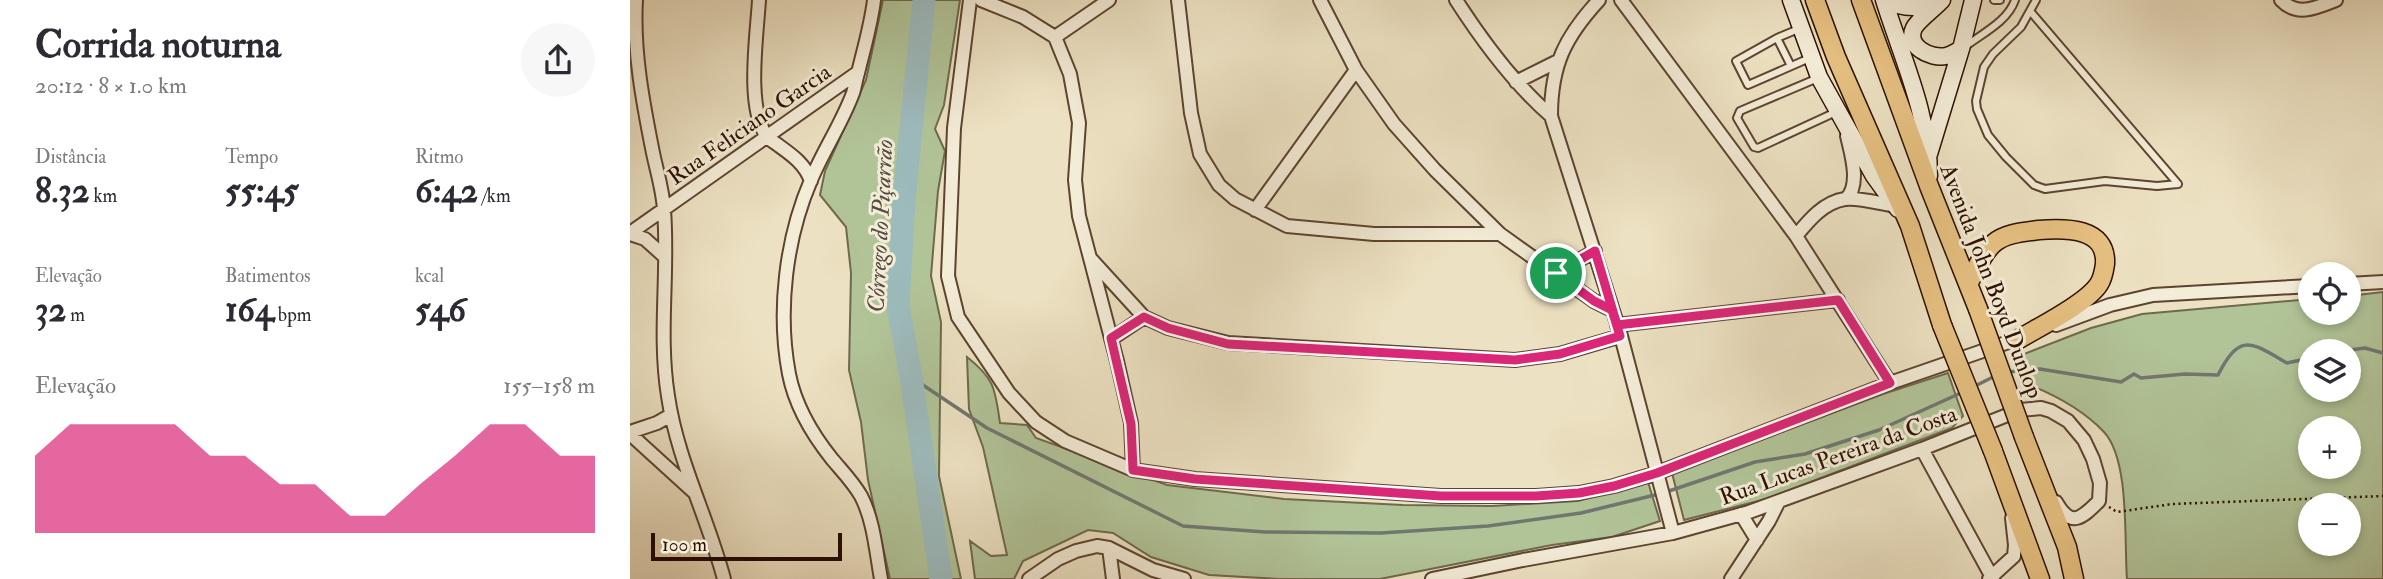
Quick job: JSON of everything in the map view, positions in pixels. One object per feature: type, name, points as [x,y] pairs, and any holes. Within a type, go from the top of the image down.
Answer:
[{"type":"main road","points":[[1791,0],[1819,77],[1840,117],[1874,176],[1910,226]]},
{"type":"main road","points":[[1815,0],[1836,57],[1910,226],[1942,324],[2007,486],[2040,579]]},
{"type":"main road","name":"Avenida John Boyd Dunlop","points":[[1861,0],[2067,547],[2074,579]]},
{"type":"main road","points":[[1885,0],[1923,118],[1929,186]]},
{"type":"main road","points":[[1885,0],[1905,6],[1927,6],[1939,1]]},
{"type":"main road","points":[[1928,159],[1973,0]]},
{"type":"main road","points":[[1939,1],[1912,31],[1913,41],[1918,49],[1932,55],[1944,56],[1961,49]]},
{"type":"main road","points":[[1968,284],[1987,251],[1995,242],[2006,236],[2060,228],[2080,230],[2098,242],[2105,257],[2103,275],[2098,286],[2087,297],[2019,339]]},
{"type":"street","points":[[636,0],[637,55],[664,209],[662,323],[667,393],[671,415],[714,541],[724,579]]},
{"type":"street","points":[[759,0],[754,89],[759,118],[766,136],[796,158],[811,181]]},
{"type":"street","points":[[874,0],[868,40],[853,93],[811,181],[796,223],[785,296],[785,346],[794,396],[808,423],[862,499],[871,524],[881,579]]},
{"type":"street","points":[[970,0],[954,128],[948,276],[958,317],[1009,393],[1036,422],[1065,441],[1133,470],[1195,479],[1441,496],[1579,493],[1658,478],[1890,383],[2110,305],[2153,295],[2298,287]]},
{"type":"street","points":[[981,0],[1023,17],[1055,37],[1063,56],[1075,95],[1079,123],[1074,180],[1079,216],[1131,424],[1133,470]]},
{"type":"street","points":[[1055,37],[1109,0]]},
{"type":"street","points":[[1178,0],[1191,113],[1200,153],[1219,185],[1235,199],[1287,226],[1374,234],[1500,234]]},
{"type":"street","points":[[1320,0],[1356,70],[1394,124],[1417,150],[1500,234],[1594,301],[1612,310]]},
{"type":"street","points":[[1456,0],[1516,82],[1551,116]]},
{"type":"street","points":[[1600,0],[1577,24],[1558,61],[1551,97],[1551,116],[1619,330],[1673,533]]},
{"type":"street","points":[[1621,0],[1797,236],[1890,383]]},
{"type":"street","points":[[2281,0],[2298,11],[2336,0]]},
{"type":"street","points":[[1516,82],[1558,61]]},
{"type":"street","points":[[1255,211],[1356,70]]},
{"type":"street","name":"Rua Feliciano Garcia","points":[[630,234],[858,73]]},
{"type":"street","points":[[1797,236],[1810,218],[1850,195],[1853,179],[1852,158],[1840,117]]},
{"type":"street","points":[[1846,199],[1896,206]]},
{"type":"street","points":[[630,234],[645,240],[665,257]]},
{"type":"street","points":[[1556,273],[1595,251]]},
{"type":"street","points":[[1091,259],[1144,317],[1168,328],[1228,344],[1479,358],[1538,358],[1592,345],[1619,330],[1838,300]]},
{"type":"street","points":[[2361,283],[2383,282]]},
{"type":"street","points":[[1111,338],[1144,317]]},
{"type":"street","name":"Rua Lucas Pereira da Costa","points":[[1432,579],[1673,533],[1741,514],[1922,449],[2020,410],[2041,408],[2068,421],[2084,440],[2094,459],[2100,483],[2099,501]]},
{"type":"street","points":[[671,415],[630,433],[696,494]]},
{"type":"street","points":[[1922,449],[1991,578],[2014,556],[2007,486]]},
{"type":"street","points":[[2035,465],[2064,516],[2077,518],[2086,514],[2099,501]]},
{"type":"street","points":[[1731,579],[1777,503]]},
{"type":"street","points":[[1741,514],[1757,540]]},
{"type":"street","points":[[1029,579],[1058,559],[1090,547],[1109,548],[1153,570],[1184,579]]},
{"type":"street","points":[[1109,548],[1114,579]]},
{"type":"lane","points":[[1994,0],[2000,0]]},
{"type":"lane","points":[[1961,49],[2001,21],[2015,0]]},
{"type":"lane","points":[[2030,12],[2178,184],[2157,186],[2087,182],[2045,189],[2034,186],[1988,135],[1976,101],[1984,67],[1993,54],[2021,27],[2036,0]]},
{"type":"lane","points":[[1801,28],[1738,58],[1736,64],[1748,85],[1813,57]]},
{"type":"lane","points":[[1777,38],[1791,66]]},
{"type":"lane","points":[[1819,77],[1740,111],[1737,118],[1754,147],[1758,148],[1840,117]]},
{"type":"path","points":[[2099,501],[2117,513],[2172,504],[2383,496]]},
{"type":"green space","points":[[883,0],[960,0],[944,105],[935,129],[945,151],[938,191],[931,276],[941,322],[939,476],[961,579],[890,579],[868,480],[861,422],[849,370],[851,273],[846,227],[820,195],[825,171],[866,80]]},
{"type":"green space","points":[[2383,292],[2383,579],[2127,579],[2122,481],[2112,445],[2104,432],[2080,411],[2032,386],[2024,354],[2091,328],[2142,314],[2298,300],[2298,325],[2361,325],[2361,295]]},
{"type":"green space","points":[[967,357],[983,372],[992,386],[1000,423],[1027,425],[1036,438],[1167,485],[1284,499],[1492,506],[1578,501],[1648,482],[1660,521],[1612,537],[1552,545],[1380,579],[1279,579],[1209,575],[1151,557],[1113,533],[1088,530],[1023,561],[1014,579],[975,579],[970,541],[991,556],[1007,555],[983,447],[969,409]]},
{"type":"green space","points":[[1948,373],[1963,416],[1952,428],[1766,499],[1684,520],[1672,473],[1883,394]]},
{"type":"waterway","name":"Córrego do Piçarrão","points":[[924,0],[904,200],[898,306],[941,579]]},
{"type":"waterway","points":[[2008,372],[2040,369],[2121,382],[2134,374],[2141,378],[2185,374],[2218,375],[2233,352],[2247,345],[2264,350],[2287,363],[2298,361]]},
{"type":"waterway","points":[[2361,349],[2383,353]]},
{"type":"waterway","points":[[1973,387],[1997,375]]},
{"type":"waterway","points":[[911,377],[987,428],[1183,526],[1265,532],[1381,533],[1488,526],[1581,513],[1659,494]]},
{"type":"waterway","points":[[1666,492],[1755,462],[1805,454],[1879,430],[1963,392]]},
{"type":"route","points":[[1595,251],[1617,325],[1838,300],[1890,383],[1657,473],[1579,493],[1441,496],[1195,479],[1133,470],[1131,424],[1111,338],[1144,317],[1168,328],[1228,344],[1515,360],[1560,354],[1620,336],[1612,310],[1594,301],[1556,273],[1595,251]]}]
